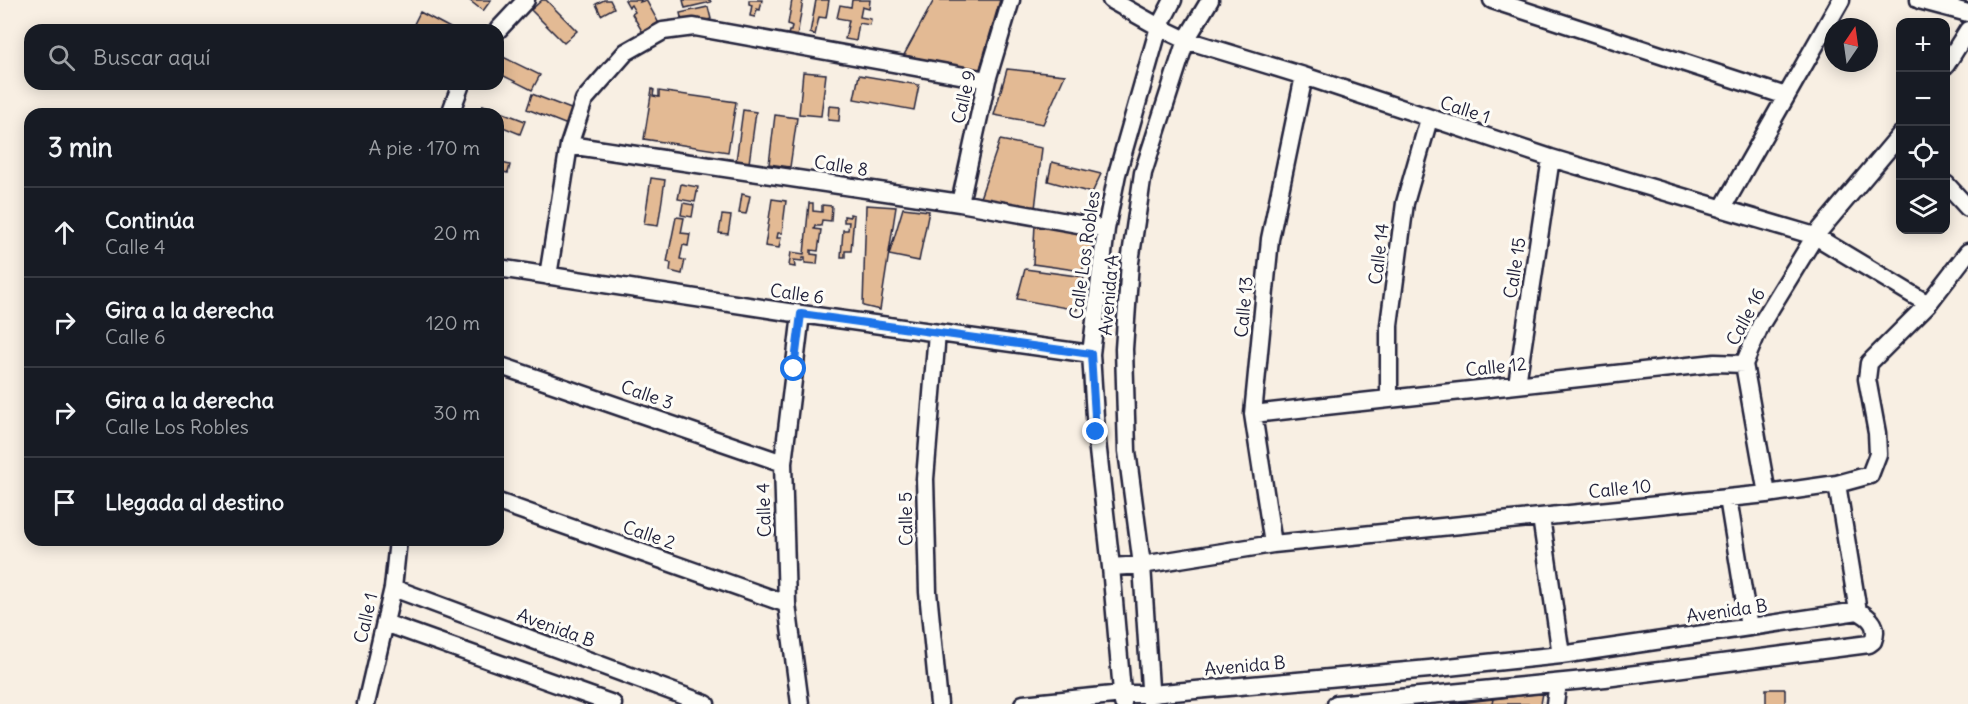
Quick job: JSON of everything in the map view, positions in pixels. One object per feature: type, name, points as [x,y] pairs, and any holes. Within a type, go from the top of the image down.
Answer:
[{"type":"street","points":[[504,24],[526,0]]},
{"type":"street","name":"Calle 9","points":[[960,203],[987,80],[1011,0]]},
{"type":"street","name":"Calle 1","points":[[1112,0],[1186,40],[1304,76],[1551,158],[1815,236],[1928,304]]},
{"type":"street","name":"Calle Los Robles","points":[[1123,699],[1096,432],[1091,354],[1106,229],[1117,174],[1159,27],[1173,0]]},
{"type":"street","name":"Avenida A","points":[[1151,699],[1142,565],[1127,451],[1124,349],[1130,262],[1143,173],[1186,40],[1210,0]]},
{"type":"street","points":[[1492,0],[1518,4],[1786,96]]},
{"type":"street","points":[[1722,209],[1841,0]]},
{"type":"street","points":[[1918,0],[1968,13]]},
{"type":"street","points":[[548,276],[569,144],[584,100],[626,52],[663,31],[694,27],[987,80]]},
{"type":"street","points":[[1950,59],[1968,30]]},
{"type":"street","name":"Calle 13","points":[[1273,544],[1253,414],[1269,238],[1304,76]]},
{"type":"street","points":[[452,108],[459,90]]},
{"type":"street","name":"Calle 14","points":[[1389,398],[1389,325],[1405,203],[1429,119]]},
{"type":"street","name":"Calle 16","points":[[1767,494],[1743,364],[1761,324],[1815,236],[1896,140]]},
{"type":"street","name":"Calle 8","points":[[569,144],[960,203],[1106,229]]},
{"type":"street","name":"Calle 15","points":[[1517,384],[1551,158]]},
{"type":"street","points":[[1950,188],[1968,207]]},
{"type":"street","name":"Calle 10","points":[[1111,567],[1142,565],[1273,544],[1767,494],[1837,484],[1870,475],[1878,454],[1877,433],[1867,379],[1869,363],[1928,304],[1968,252]]},
{"type":"street","name":"Calle 6","points":[[504,269],[801,314],[1091,354]]},
{"type":"street","name":"Calle 4","points":[[800,704],[787,604],[783,463],[801,314]]},
{"type":"street","name":"Calle 5","points":[[937,333],[925,479],[928,592],[939,704]]},
{"type":"street","name":"Calle 12","points":[[1253,414],[1715,363],[1743,364]]},
{"type":"street","name":"Calle 3","points":[[504,367],[783,463]]},
{"type":"street","points":[[1336,704],[1426,700],[1869,644],[1875,637],[1876,631],[1873,622],[1858,611],[1837,484]]},
{"type":"street","points":[[1728,498],[1749,627]]},
{"type":"street","name":"Calle 2","points":[[504,504],[787,604]]},
{"type":"street","points":[[1541,517],[1561,655]]},
{"type":"street","name":"Calle 1","points":[[366,704],[393,588],[397,546]]},
{"type":"street","name":"Avenida B","points":[[393,588],[706,704]]},
{"type":"street","name":"Avenida B","points":[[1023,704],[1151,699],[1561,655],[1858,611]]},
{"type":"street","points":[[385,623],[613,704]]},
{"type":"street","points":[[1602,649],[1605,678]]},
{"type":"street","points":[[1555,704],[1558,682]]},
{"type":"building","points":[[469,0],[491,0],[483,11]]},
{"type":"building","points":[[542,0],[546,0],[577,31],[564,43],[531,10]]},
{"type":"building","points":[[610,0],[614,8],[601,15],[596,4]]},
{"type":"building","points":[[625,0],[641,0],[640,2],[646,0],[662,29],[646,38],[632,14],[635,12]]},
{"type":"building","points":[[683,0],[710,0],[711,2],[685,8]]},
{"type":"building","points":[[749,0],[762,0],[760,10],[757,9],[755,17],[750,16],[752,5],[749,4]]},
{"type":"building","points":[[792,0],[803,0],[797,37],[788,35],[792,26],[788,24]]},
{"type":"building","points":[[816,0],[829,0],[826,18],[819,17],[815,35],[810,33]]},
{"type":"building","points":[[852,0],[870,0],[869,9],[862,7],[860,17],[871,19],[870,25],[859,23],[856,41],[845,39],[849,20],[837,18],[840,5],[851,7]]},
{"type":"building","points":[[934,0],[1000,0],[979,72],[904,55]]},
{"type":"building","points":[[708,7],[711,19],[683,26],[680,13]]},
{"type":"building","points":[[420,12],[443,24],[414,24]]},
{"type":"building","points":[[504,57],[540,75],[532,90],[504,76]]},
{"type":"building","points":[[1007,69],[1065,75],[1043,124],[994,115]]},
{"type":"building","points":[[803,72],[826,74],[821,116],[799,114]]},
{"type":"building","points":[[859,75],[919,85],[914,110],[854,99]]},
{"type":"building","points":[[652,89],[654,90],[653,96],[659,97],[659,91],[736,102],[728,152],[644,139]]},
{"type":"building","points":[[532,94],[576,111],[570,126],[527,109]]},
{"type":"building","points":[[829,106],[840,107],[839,121],[828,120]]},
{"type":"building","points":[[743,110],[756,112],[749,163],[736,161]]},
{"type":"building","points":[[504,113],[525,121],[520,134],[504,127]]},
{"type":"building","points":[[775,115],[797,118],[790,167],[769,164]]},
{"type":"building","points":[[1000,140],[1042,148],[1035,209],[980,198]]},
{"type":"building","points":[[1052,162],[1101,174],[1092,193],[1048,181]]},
{"type":"building","points":[[504,164],[510,165],[508,173],[504,172]]},
{"type":"building","points":[[651,178],[665,180],[658,226],[644,224]]},
{"type":"building","points":[[681,184],[698,187],[695,202],[678,199]]},
{"type":"building","points":[[742,194],[750,196],[746,214],[739,213]]},
{"type":"building","points":[[772,199],[786,201],[782,233],[778,233],[777,238],[781,238],[779,248],[765,246]]},
{"type":"building","points":[[683,203],[694,205],[692,217],[681,215]]},
{"type":"building","points":[[809,203],[813,203],[813,211],[822,212],[822,205],[832,206],[831,221],[822,220],[821,226],[815,226],[814,229],[821,230],[818,251],[811,250],[811,254],[818,255],[817,264],[805,263],[805,258],[803,258],[802,261],[794,260],[795,267],[789,266],[791,252],[804,254]]},
{"type":"building","points":[[866,205],[896,207],[880,310],[863,306]]},
{"type":"building","points":[[903,208],[929,211],[919,261],[889,255]]},
{"type":"building","points":[[850,214],[854,215],[851,251],[845,251],[845,257],[841,257],[843,230],[848,230],[849,222],[844,222],[844,216],[850,217]]},
{"type":"building","points":[[722,215],[731,216],[728,234],[719,233]]},
{"type":"building","points":[[676,217],[684,218],[681,233],[690,234],[688,246],[683,245],[680,259],[685,260],[682,274],[670,271],[671,263],[667,262]]},
{"type":"building","points":[[1035,224],[1097,235],[1082,271],[1033,264]]},
{"type":"building","points":[[1025,269],[1084,277],[1077,310],[1017,299]]},
{"type":"building","points":[[1766,689],[1785,689],[1785,704],[1766,704]]},
{"type":"building","points":[[1543,693],[1541,704],[1492,704],[1493,699]]},
{"type":"building","points":[[1493,699],[1492,704],[1451,704]]},
{"type":"route","points":[[794,369],[801,314],[1091,354],[1096,432]]}]
